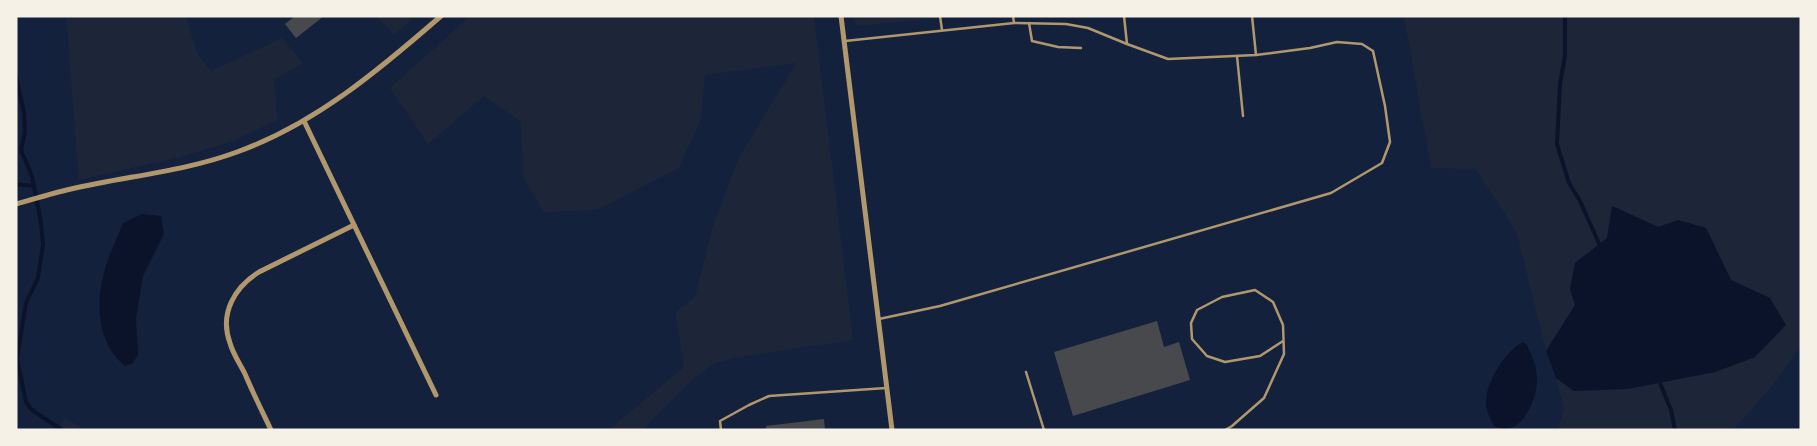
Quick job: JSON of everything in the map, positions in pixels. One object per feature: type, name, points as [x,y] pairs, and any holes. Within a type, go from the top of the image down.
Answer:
[{"type":"street","points":[[16,204],[72,188],[204,163],[265,141],[304,121],[343,96],[369,77],[441,16]]},
{"type":"street","points":[[841,16],[892,430]]},
{"type":"street","points":[[304,121],[436,395]]},
{"type":"street","points":[[271,430],[229,343],[226,321],[231,300],[238,288],[249,278],[354,225]]},
{"type":"lane","points":[[940,16],[942,30]]},
{"type":"lane","points":[[1013,16],[1014,23]]},
{"type":"lane","points":[[1124,16],[1127,44]]},
{"type":"lane","points":[[1252,16],[1256,55]]},
{"type":"lane","points":[[844,41],[1029,23],[1066,24],[1088,28],[1168,59],[1256,55],[1310,48],[1337,42],[1362,44],[1373,51],[1385,106],[1390,142],[1382,163],[1331,194],[940,306],[878,320]]},
{"type":"lane","points":[[1029,23],[1032,41],[1058,47],[1081,48]]},
{"type":"lane","points":[[1237,56],[1243,116]]},
{"type":"lane","points":[[1225,430],[1264,398],[1284,354],[1283,325],[1273,302],[1256,290],[1222,297],[1197,310],[1191,323],[1192,339],[1207,356],[1225,362],[1260,356],[1283,341]]},
{"type":"lane","points":[[1026,372],[1044,430]]},
{"type":"lane","points":[[721,430],[720,421],[748,405],[769,396],[887,388]]},
{"type":"shaded area","points":[[66,16],[186,16],[197,53],[211,71],[282,38],[303,63],[274,80],[277,120],[231,142],[180,157],[79,180]]},
{"type":"shaded area","points":[[376,16],[415,16],[394,35]]},
{"type":"shaded area","points":[[470,16],[814,16],[853,340],[739,357],[715,363],[693,379],[642,430],[606,430],[684,367],[675,312],[695,297],[713,226],[738,159],[796,63],[705,75],[701,119],[679,168],[597,210],[544,212],[523,177],[521,122],[484,96],[428,144],[390,88]]},
{"type":"shaded area","points":[[852,16],[960,16],[858,26]]},
{"type":"shaded area","points":[[1404,16],[1801,16],[1801,345],[1772,386],[1733,430],[1558,430],[1564,408],[1556,378],[1574,391],[1627,389],[1715,372],[1755,357],[1770,298],[1731,280],[1706,228],[1678,220],[1658,227],[1613,206],[1607,238],[1575,264],[1570,289],[1575,305],[1546,351],[1517,233],[1476,169],[1431,168]]},
{"type":"shaded area","points":[[1612,206],[1658,227],[1678,220],[1706,228],[1731,280],[1770,298],[1786,325],[1755,357],[1715,372],[1627,389],[1574,391],[1556,378],[1546,351],[1575,305],[1570,289],[1575,263],[1607,238]]},
{"type":"shaded area","points":[[142,214],[161,216],[164,234],[143,276],[136,318],[138,355],[132,364],[125,366],[109,347],[104,336],[100,311],[101,286],[110,254],[123,223]]},
{"type":"shaded area","points":[[1523,342],[1527,345],[1537,375],[1537,386],[1533,402],[1524,417],[1513,427],[1506,429],[1494,426],[1488,413],[1486,403],[1487,392],[1498,367],[1510,352]]},
{"type":"shaded area","points":[[65,418],[86,430],[57,430]]},
{"type":"building","points":[[295,16],[324,16],[296,38],[285,24]]},
{"type":"building","points":[[1157,321],[1164,347],[1179,342],[1190,380],[1073,416],[1054,352]]},
{"type":"building","points":[[824,419],[825,430],[766,430],[766,426]]},
{"type":"waterway","points":[[1565,16],[1565,56],[1560,84],[1557,144],[1569,183],[1580,201],[1601,248]]},
{"type":"waterway","points":[[16,76],[24,113],[25,132],[21,150],[32,176],[43,245],[38,278],[26,303],[17,359],[26,402],[32,410],[62,430]]},
{"type":"waterway","points":[[16,184],[34,186]]},
{"type":"waterway","points":[[1658,378],[1671,410],[1675,430]]}]
